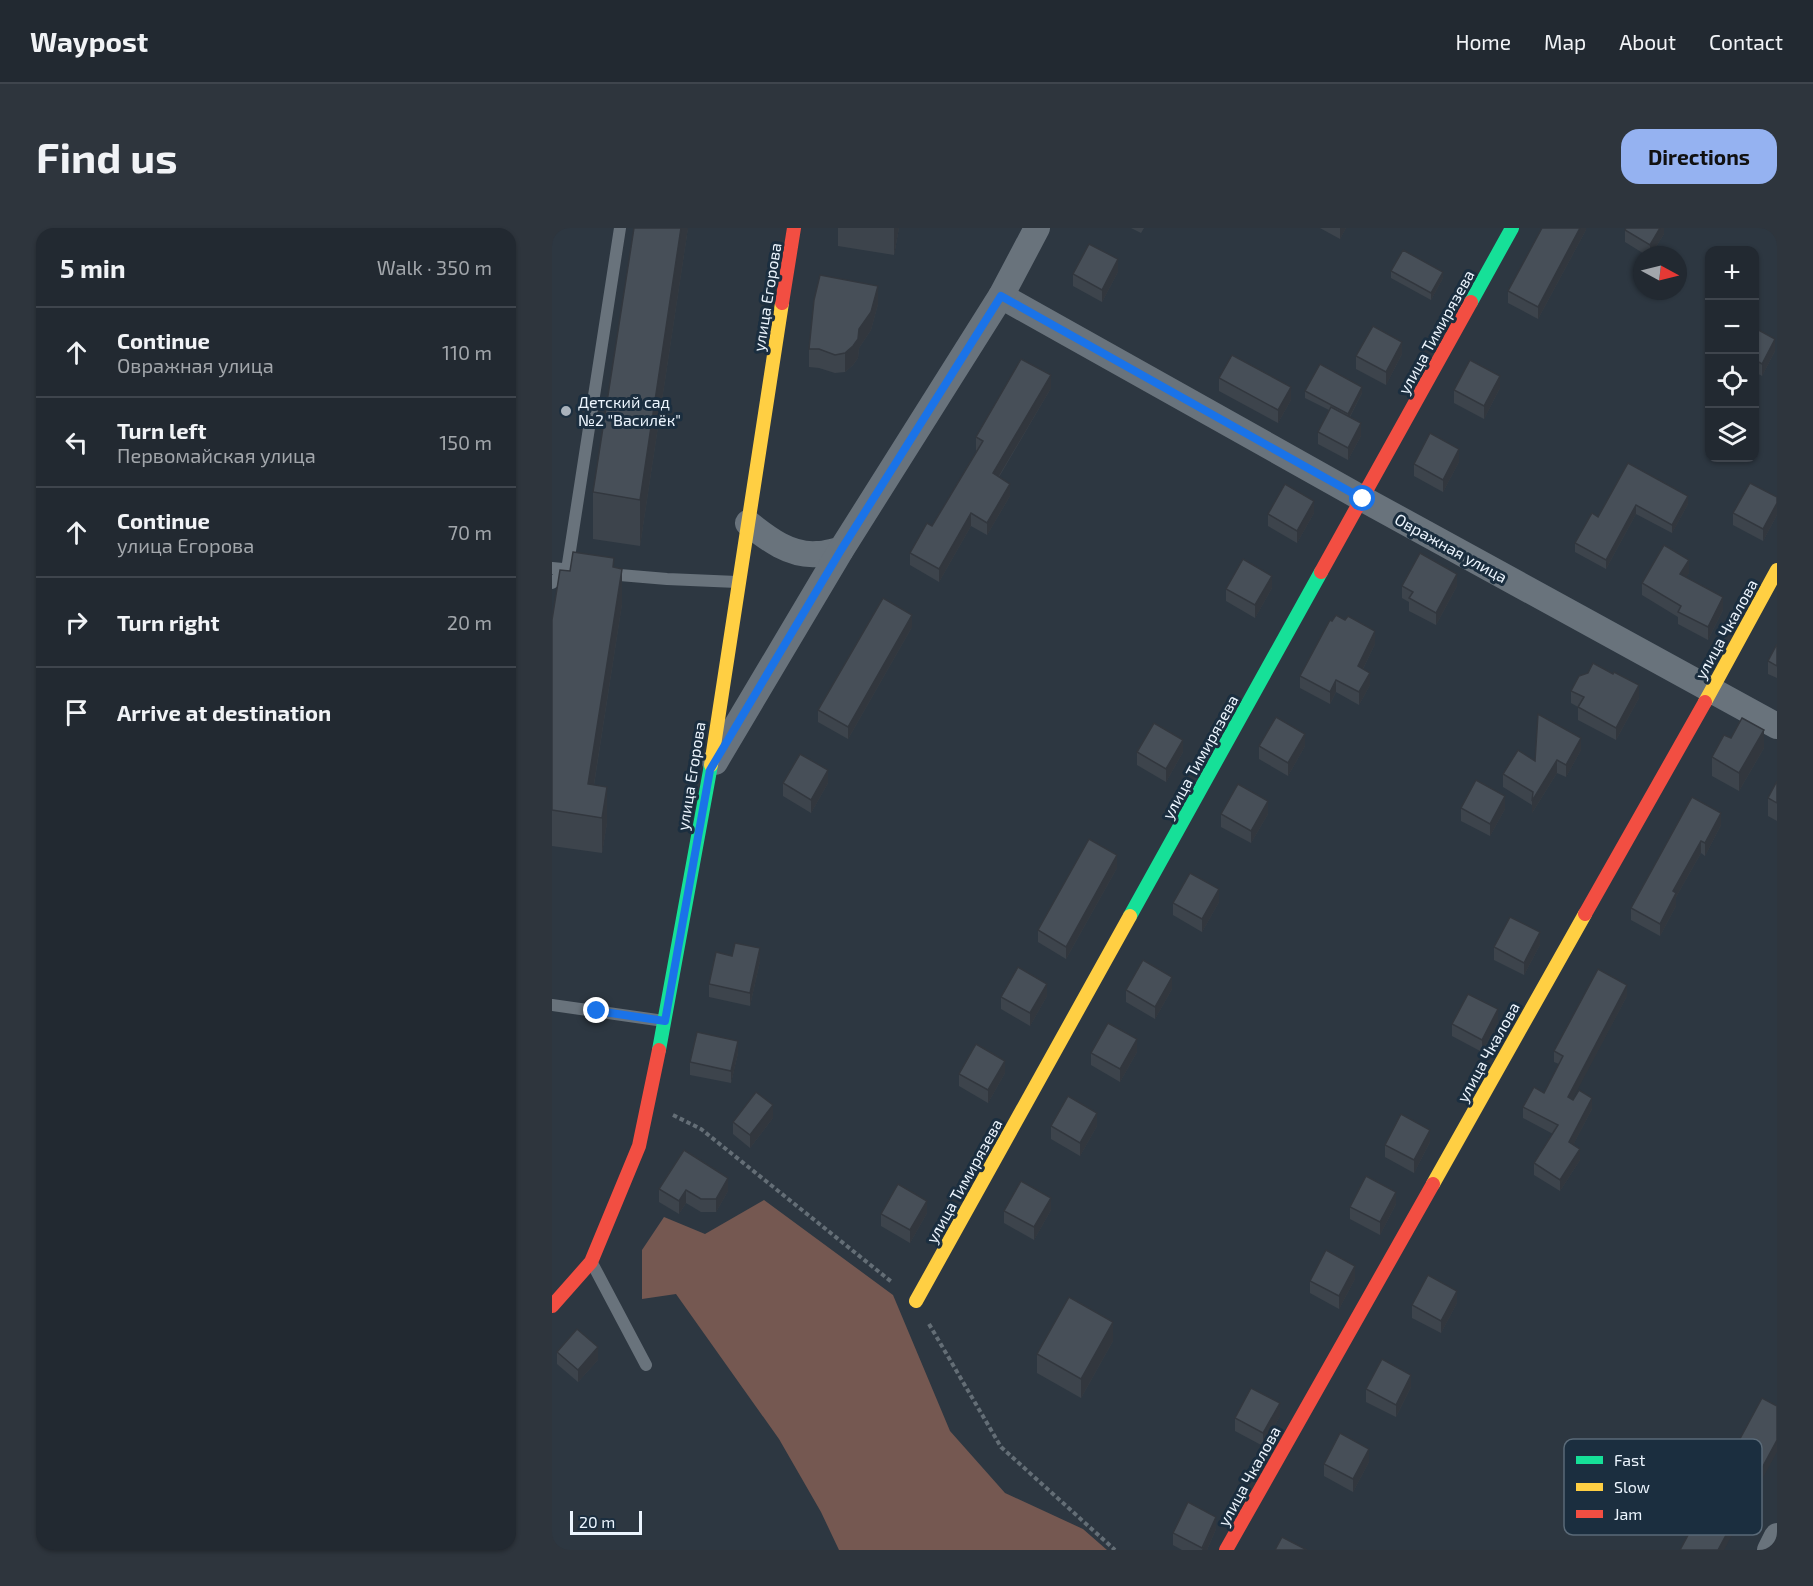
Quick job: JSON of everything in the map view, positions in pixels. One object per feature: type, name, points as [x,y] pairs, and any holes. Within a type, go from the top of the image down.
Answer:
[{"type":"street","name":"улица Егорова","points":[[552,1306],[591,1262],[639,1146],[665,1021],[710,770],[794,228]]},
{"type":"street","points":[[710,770],[841,550],[1001,296],[1037,228]]},
{"type":"street","name":"улица Тимирязева","points":[[916,1301],[1512,228]]},
{"type":"street","name":"Овражная улица","points":[[1001,296],[1711,692],[1777,726]]},
{"type":"street","points":[[748,523],[772,541],[791,550],[816,555],[841,550]]},
{"type":"street","name":"улица Чкалова","points":[[1226,1550],[1711,692],[1777,570]]},
{"type":"street","points":[[1770,1550],[1777,1536]]},
{"type":"lane","points":[[552,583],[567,570],[620,228]]},
{"type":"lane","points":[[552,568],[667,579],[738,582]]},
{"type":"lane","points":[[552,1005],[665,1021]]},
{"type":"lane","points":[[591,1262],[646,1365]]},
{"type":"shaded area","points":[[764,1200],[893,1295],[950,1431],[1005,1493],[1083,1529],[1107,1550],[839,1550],[821,1512],[779,1439],[676,1294],[642,1299],[642,1250],[664,1217],[705,1234]]},
{"type":"building","points":[[634,228],[681,228],[640,500],[593,492]]},
{"type":"building","points":[[1542,228],[1580,228],[1538,307],[1508,291]]},
{"type":"building","points":[[1626,228],[1660,228],[1650,245],[1625,230]]},
{"type":"building","points":[[1089,244],[1118,259],[1102,290],[1073,274]]},
{"type":"building","points":[[1403,250],[1443,272],[1431,293],[1391,271]]},
{"type":"building","points":[[820,275],[878,286],[871,312],[859,329],[858,339],[845,353],[835,355],[819,349],[809,349],[814,300]]},
{"type":"building","points":[[1373,326],[1402,342],[1386,372],[1356,356]]},
{"type":"building","points":[[1759,330],[1775,339],[1762,364],[1759,362]]},
{"type":"building","points":[[1232,355],[1291,387],[1278,410],[1219,378]]},
{"type":"building","points":[[1021,359],[1051,375],[993,473],[1010,484],[987,523],[971,513],[939,569],[910,553],[927,523],[932,526],[983,441],[976,437]]},
{"type":"building","points":[[1470,360],[1500,376],[1484,406],[1454,390]]},
{"type":"building","points":[[1320,364],[1362,387],[1348,414],[1305,391]]},
{"type":"building","points":[[1331,407],[1361,423],[1348,448],[1318,432]]},
{"type":"building","points":[[1430,433],[1459,449],[1443,480],[1414,464]]},
{"type":"building","points":[[1628,463],[1688,496],[1672,525],[1636,505],[1606,560],[1575,543],[1592,513],[1598,517]]},
{"type":"building","points":[[1750,483],[1777,497],[1777,503],[1763,529],[1733,513]]},
{"type":"building","points":[[1285,484],[1314,501],[1297,531],[1268,514]]},
{"type":"building","points":[[1664,545],[1689,560],[1680,574],[1723,597],[1708,627],[1678,612],[1681,606],[1642,583]]},
{"type":"building","points":[[573,552],[614,558],[613,567],[622,569],[588,784],[607,787],[602,818],[552,810],[552,620],[560,570],[570,571]]},
{"type":"building","points":[[1420,553],[1457,574],[1436,613],[1409,598],[1413,592],[1402,586]]},
{"type":"building","points":[[1243,559],[1272,576],[1255,605],[1226,589]]},
{"type":"building","points":[[883,598],[912,615],[848,727],[818,710]]},
{"type":"building","points":[[1336,615],[1345,620],[1348,616],[1375,631],[1358,666],[1370,673],[1359,692],[1336,680],[1330,692],[1300,676],[1330,620],[1332,621]]},
{"type":"building","points":[[1777,644],[1777,666],[1768,661]]},
{"type":"building","points":[[1593,663],[1639,685],[1616,728],[1578,707],[1584,697],[1571,691],[1579,676],[1588,673]]},
{"type":"building","points":[[1538,714],[1581,738],[1566,765],[1557,760],[1532,801],[1533,792],[1503,774],[1518,750],[1535,761]]},
{"type":"building","points":[[1276,717],[1305,734],[1288,763],[1259,746]]},
{"type":"building","points":[[1742,718],[1764,730],[1739,773],[1712,757],[1724,735],[1731,738]]},
{"type":"building","points":[[1154,723],[1183,740],[1166,769],[1137,752]]},
{"type":"building","points":[[800,754],[828,770],[811,800],[783,783]]},
{"type":"building","points":[[1476,780],[1505,796],[1490,824],[1461,808]]},
{"type":"building","points":[[1777,781],[1777,803],[1768,798]]},
{"type":"building","points":[[1238,784],[1268,801],[1251,831],[1221,814]]},
{"type":"building","points":[[1692,797],[1721,813],[1705,843],[1701,841],[1673,891],[1676,893],[1660,924],[1631,908]]},
{"type":"building","points":[[1089,839],[1117,855],[1066,947],[1038,930]]},
{"type":"building","points":[[1190,873],[1219,889],[1202,919],[1173,903]]},
{"type":"building","points":[[1510,917],[1540,932],[1524,963],[1494,947]]},
{"type":"building","points":[[735,943],[760,948],[750,993],[709,984],[716,952],[732,956]]},
{"type":"building","points":[[1143,960],[1172,977],[1155,1007],[1126,990]]},
{"type":"building","points":[[1018,967],[1047,984],[1030,1013],[1001,997]]},
{"type":"building","points":[[1598,969],[1627,985],[1568,1097],[1573,1100],[1579,1090],[1592,1098],[1569,1142],[1580,1149],[1560,1180],[1534,1163],[1558,1125],[1523,1107],[1534,1087],[1544,1093],[1563,1056],[1554,1051]]},
{"type":"building","points":[[1468,994],[1498,1009],[1482,1040],[1452,1024]]},
{"type":"building","points":[[1108,1023],[1137,1039],[1120,1069],[1091,1053]]},
{"type":"building","points":[[697,1032],[738,1041],[731,1071],[690,1062]]},
{"type":"building","points":[[976,1044],[1005,1061],[988,1090],[959,1074]]},
{"type":"building","points":[[756,1092],[773,1105],[750,1135],[733,1122]]},
{"type":"building","points":[[1068,1096],[1097,1113],[1080,1143],[1051,1126]]},
{"type":"building","points":[[1401,1114],[1430,1130],[1414,1160],[1385,1145]]},
{"type":"building","points":[[684,1150],[728,1178],[716,1199],[701,1199],[686,1190],[679,1201],[659,1189]]},
{"type":"building","points":[[1366,1176],[1396,1192],[1380,1222],[1350,1207]]},
{"type":"building","points":[[1021,1181],[1051,1198],[1034,1227],[1004,1211]]},
{"type":"building","points":[[898,1184],[927,1201],[910,1230],[881,1214]]},
{"type":"building","points":[[1326,1250],[1355,1266],[1339,1296],[1310,1281]]},
{"type":"building","points":[[1428,1275],[1457,1291],[1441,1321],[1412,1305]]},
{"type":"building","points":[[1069,1297],[1113,1322],[1081,1379],[1037,1354]]},
{"type":"building","points":[[577,1329],[598,1347],[578,1370],[557,1352]]},
{"type":"building","points":[[1382,1359],[1411,1375],[1396,1405],[1366,1389]]},
{"type":"building","points":[[1251,1388],[1280,1403],[1263,1433],[1235,1418]]},
{"type":"building","points":[[1762,1398],[1777,1406],[1777,1440],[1762,1468],[1762,1439],[1740,1439]]},
{"type":"building","points":[[1340,1433],[1369,1449],[1353,1479],[1324,1464]]},
{"type":"building","points":[[1188,1502],[1216,1517],[1202,1548],[1173,1533]]},
{"type":"building","points":[[1688,1535],[1726,1535],[1718,1550],[1680,1550]]},
{"type":"building","points":[[1282,1537],[1307,1550],[1275,1550]]},
{"type":"traffic: fast","points":[[1471,302],[1512,228]]},
{"type":"traffic: fast","points":[[1130,916],[1321,572]]},
{"type":"traffic: fast","points":[[659,1050],[711,765]]},
{"type":"traffic: slow","points":[[711,765],[782,303]]},
{"type":"traffic: slow","points":[[1705,702],[1777,570]]},
{"type":"traffic: slow","points":[[1433,1184],[1585,914]]},
{"type":"traffic: slow","points":[[916,1301],[1130,916]]},
{"type":"traffic: jam","points":[[782,303],[794,228]]},
{"type":"traffic: jam","points":[[1321,572],[1471,302]]},
{"type":"traffic: jam","points":[[1585,914],[1705,702]]},
{"type":"traffic: jam","points":[[552,1306],[591,1262],[639,1146],[659,1050]]},
{"type":"traffic: jam","points":[[1226,1550],[1433,1184]]},
{"type":"place","name":"Детский сад №2 \"Василёк\"","points":[[566,411]]},
{"type":"route","points":[[597,1011],[665,1021],[710,770],[841,550],[1001,296],[1363,499]]}]
